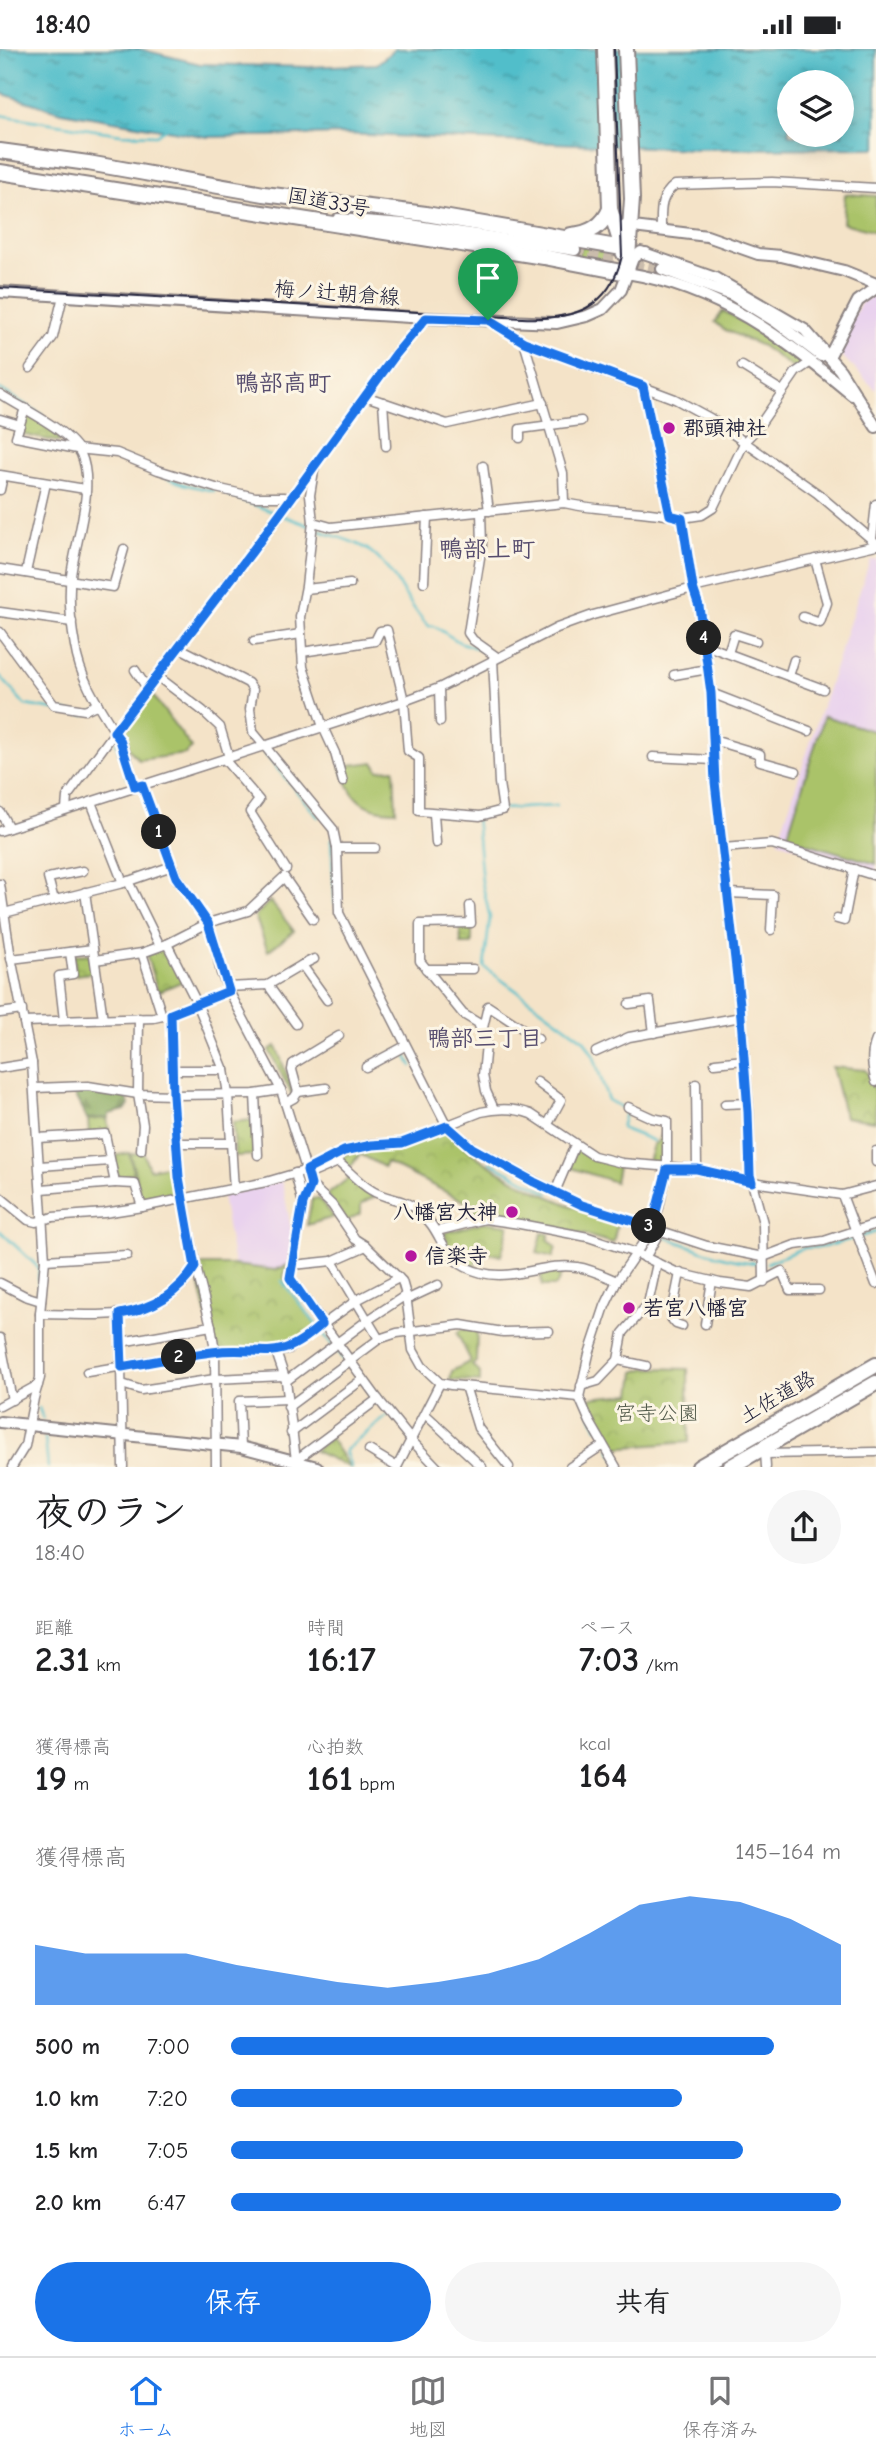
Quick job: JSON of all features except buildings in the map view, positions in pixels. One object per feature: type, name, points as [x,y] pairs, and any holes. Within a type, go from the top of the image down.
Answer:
[{"type":"highway","points":[[605,49],[611,208],[626,248]]},
{"type":"highway","points":[[626,49],[632,199],[632,227],[626,248],[627,273]]},
{"type":"highway","name":"国道33号","points":[[0,151],[88,163],[264,194],[426,214],[626,248]]},
{"type":"highway","name":"国道33号","points":[[0,172],[544,257],[627,273]]},
{"type":"highway","name":"国道33号","points":[[552,236],[582,235],[603,222],[611,208]]},
{"type":"highway","name":"土佐道路","points":[[730,1467],[876,1365]]},
{"type":"highway","name":"土佐道路","points":[[699,1467],[760,1446],[876,1383]]},
{"type":"main road","points":[[264,194],[404,224],[575,250]]},
{"type":"main road","points":[[611,208],[617,222],[632,227],[707,236],[758,254],[781,256],[844,271],[876,286],[858,301],[829,357]]},
{"type":"main road","points":[[261,212],[404,224]]},
{"type":"main road","points":[[626,248],[715,278],[758,301],[805,330],[829,357],[836,374]]},
{"type":"main road","name":"梅ノ辻朝倉線","points":[[0,292],[426,318],[556,323],[587,316],[603,309],[613,301],[625,284],[636,255],[646,253]]},
{"type":"main road","points":[[662,269],[732,295],[796,337],[836,374],[862,404],[876,427]]},
{"type":"main road","points":[[627,273],[708,296],[751,318],[811,362],[836,374]]},
{"type":"main road","points":[[0,1422],[242,1447],[317,1467]]},
{"type":"street","points":[[661,229],[663,198],[675,185],[772,182],[876,188]]},
{"type":"street","points":[[30,368],[53,337],[63,296]]},
{"type":"street","points":[[66,809],[67,797],[114,732],[426,318]]},
{"type":"street","points":[[488,320],[524,342],[675,399],[710,418],[817,493],[875,542]]},
{"type":"street","points":[[524,342],[563,473],[564,503]]},
{"type":"street","points":[[312,526],[331,527],[564,503],[593,510],[632,511],[682,518],[702,515],[713,508],[745,441],[759,426],[796,373],[811,362]]},
{"type":"street","points":[[742,366],[782,391]]},
{"type":"street","points":[[643,386],[670,515]]},
{"type":"street","points":[[0,394],[65,436],[81,454],[85,505],[76,537],[70,579],[72,622],[79,663],[88,686],[120,740],[176,877],[208,923],[228,989],[281,1090],[311,1185],[332,1205],[355,1239],[399,1278],[406,1297],[413,1350],[422,1366],[440,1383],[579,1397]]},
{"type":"street","points":[[365,396],[447,424],[542,403]]},
{"type":"street","points":[[383,402],[386,446]]},
{"type":"street","points":[[25,408],[16,437],[77,449],[117,453],[158,470],[216,488],[255,497],[289,499]]},
{"type":"street","points":[[0,419],[20,425]]},
{"type":"street","points":[[520,439],[520,429],[581,421]]},
{"type":"street","points":[[315,464],[310,495],[312,526],[306,589],[300,617],[303,667],[343,782]]},
{"type":"street","points":[[302,652],[376,641],[380,631],[387,630],[404,701],[408,751],[419,758],[419,811],[480,816],[503,810],[499,783],[495,658],[468,633],[485,512],[483,466]]},
{"type":"street","points":[[0,490],[1,476],[85,489]]},
{"type":"street","points":[[26,572],[46,483]]},
{"type":"street","points":[[875,542],[876,503]]},
{"type":"street","points":[[425,582],[427,517]]},
{"type":"street","points":[[682,518],[693,588],[699,606],[711,693],[713,760],[748,1103],[750,1175],[763,1223],[764,1282]]},
{"type":"street","points":[[0,812],[4,830],[404,701],[439,688],[557,628],[593,615],[875,542]]},
{"type":"street","points":[[0,569],[114,587],[124,549]]},
{"type":"street","points":[[803,617],[820,623],[827,603],[815,559]]},
{"type":"street","points":[[306,589],[350,584]]},
{"type":"street","points":[[0,612],[72,622]]},
{"type":"street","points":[[0,632],[54,705],[85,710],[98,704]]},
{"type":"street","points":[[254,641],[301,634]]},
{"type":"street","points":[[728,653],[734,634],[755,641]]},
{"type":"street","points":[[705,645],[823,689]]},
{"type":"street","points":[[178,647],[248,683],[253,689],[250,709],[253,732],[333,829],[337,848],[339,913],[385,1000],[403,1048],[445,1126],[472,1148],[555,1192],[653,1235],[763,1257],[795,1245],[824,1241],[876,1224]]},
{"type":"street","points":[[789,676],[794,660]]},
{"type":"street","points":[[135,670],[147,688]]},
{"type":"street","points":[[674,675],[708,670]]},
{"type":"street","points":[[157,676],[204,711],[220,727],[226,758],[259,800],[250,812],[286,869]]},
{"type":"street","points":[[439,688],[440,722]]},
{"type":"street","points":[[711,693],[809,731]]},
{"type":"street","points":[[713,740],[760,754],[760,761],[796,771]]},
{"type":"street","points":[[653,757],[713,760]]},
{"type":"street","points":[[91,802],[126,882],[197,1003],[224,1070],[234,1190]]},
{"type":"street","points":[[434,814],[436,843]]},
{"type":"street","points":[[723,848],[772,844],[876,876]]},
{"type":"street","points":[[337,848],[375,848]]},
{"type":"street","points":[[2,909],[54,901],[126,882],[172,866]]},
{"type":"street","points":[[836,919],[844,921],[854,869]]},
{"type":"street","points":[[54,901],[48,878],[83,871]]},
{"type":"street","points":[[95,960],[142,953],[208,923],[248,911],[284,877],[313,919]]},
{"type":"street","points":[[0,884],[7,955],[22,1010],[32,1063],[45,1261],[40,1314],[40,1378],[25,1446],[12,1467]]},
{"type":"street","points":[[85,893],[103,1019]]},
{"type":"street","points":[[728,893],[773,895],[771,930]]},
{"type":"street","points":[[410,925],[471,923],[470,906]]},
{"type":"street","points":[[420,924],[420,961],[463,1014],[478,1023],[482,1032],[486,1044],[483,1075],[494,1109]]},
{"type":"street","points":[[7,955],[93,949]]},
{"type":"street","points":[[64,1020],[59,976],[73,974],[70,952]]},
{"type":"street","points":[[142,953],[166,1015],[183,1197],[195,1267],[215,1351],[216,1467]]},
{"type":"street","points":[[24,1023],[139,1019],[166,1015],[228,989],[268,985],[314,958]]},
{"type":"street","points":[[302,965],[327,1000]]},
{"type":"street","points":[[426,969],[473,969]]},
{"type":"street","points":[[268,985],[296,1024]]},
{"type":"street","points":[[629,1004],[650,1001],[654,1033]]},
{"type":"street","points":[[482,1032],[488,1006],[538,1039]]},
{"type":"street","points":[[0,1013],[22,1010]]},
{"type":"street","points":[[596,1052],[629,1037],[741,1017]]},
{"type":"street","points":[[139,1019],[138,1094],[143,1125],[141,1150]]},
{"type":"street","points":[[298,1092],[293,1064],[339,1035]]},
{"type":"street","points":[[876,1040],[872,1056],[876,1082]]},
{"type":"street","points":[[366,1067],[403,1048]]},
{"type":"street","points":[[715,1063],[744,1060]]},
{"type":"street","points":[[0,1068],[32,1063]]},
{"type":"street","points":[[172,1070],[224,1070]]},
{"type":"street","points":[[537,1082],[561,1100],[548,1124]]},
{"type":"street","points":[[35,1089],[88,1086],[138,1094],[173,1095],[255,1094],[281,1090]]},
{"type":"street","points":[[285,1103],[298,1092],[326,1088]]},
{"type":"street","points":[[685,1091],[696,1088],[697,1169]]},
{"type":"street","points":[[255,1094],[258,1155]]},
{"type":"street","points":[[725,1104],[748,1103]]},
{"type":"street","points":[[628,1107],[652,1118],[667,1121],[667,1169],[653,1235],[645,1258]]},
{"type":"street","points":[[307,1173],[344,1151],[372,1145],[402,1143],[494,1109],[521,1110],[548,1124],[594,1157],[622,1163],[667,1169],[697,1169],[752,1182],[842,1195],[876,1186]]},
{"type":"street","points":[[38,1138],[105,1134],[115,1183]]},
{"type":"street","points":[[176,1143],[231,1143]]},
{"type":"street","points":[[555,1192],[575,1145]]},
{"type":"street","points":[[876,1151],[876,1162]]},
{"type":"street","points":[[40,1166],[110,1161]]},
{"type":"street","points":[[0,1197],[28,1220],[36,1222],[142,1207],[183,1197],[234,1190],[295,1173],[307,1173],[338,1162],[372,1191],[402,1200],[419,1211],[437,1231],[447,1253],[460,1264],[482,1273],[506,1276],[575,1266],[617,1281]]},
{"type":"street","points":[[295,1173],[303,1204]]},
{"type":"street","points":[[42,1189],[135,1184],[142,1207]]},
{"type":"street","points":[[311,1185],[303,1204],[290,1278],[320,1327],[361,1380],[437,1467]]},
{"type":"street","points":[[842,1195],[876,1284]]},
{"type":"street","points":[[437,1231],[485,1219],[588,1237],[636,1253],[680,1273],[712,1281],[751,1287],[782,1271],[790,1290],[819,1290]]},
{"type":"street","points":[[579,1397],[586,1384],[596,1327],[617,1281],[636,1253],[653,1235]]},
{"type":"street","points":[[293,1265],[332,1261],[366,1246]]},
{"type":"street","points":[[45,1261],[127,1255]]},
{"type":"street","points":[[332,1261],[379,1339]]},
{"type":"street","points":[[586,1384],[598,1381],[618,1360],[623,1333],[648,1304],[657,1263]]},
{"type":"street","points":[[40,1314],[120,1314],[147,1309],[179,1287],[195,1267]]},
{"type":"street","points":[[680,1273],[671,1318],[682,1326]]},
{"type":"street","points":[[87,1372],[215,1351],[275,1352],[289,1349],[357,1300],[399,1278]]},
{"type":"street","points":[[705,1324],[712,1281]]},
{"type":"street","points":[[0,1283],[41,1301]]},
{"type":"street","points":[[122,1384],[141,1390],[215,1379],[285,1379],[368,1320],[406,1297],[438,1285]]},
{"type":"street","points":[[120,1314],[122,1467]]},
{"type":"street","points":[[242,1447],[239,1401],[288,1403],[379,1339],[397,1333],[461,1325],[503,1332],[548,1331]]},
{"type":"street","points":[[121,1342],[211,1326]]},
{"type":"street","points":[[0,1338],[12,1399]]},
{"type":"street","points":[[275,1352],[285,1379],[296,1460],[377,1400]]},
{"type":"street","points":[[618,1360],[646,1366]]},
{"type":"street","points":[[291,1433],[361,1380]]},
{"type":"street","points":[[369,1450],[397,1467],[440,1383]]},
{"type":"street","points":[[0,1406],[38,1385]]},
{"type":"street","points":[[465,1386],[478,1428],[505,1465]]},
{"type":"street","points":[[579,1397],[616,1467]]},
{"type":"street","points":[[425,1414],[482,1467]]},
{"type":"street","points":[[570,1467],[603,1445]]},
{"type":"street","points":[[766,1467],[760,1446],[876,1452]]},
{"type":"shaded area","points":[[876,293],[876,390],[835,349],[861,303]]},
{"type":"shaded area","points":[[876,559],[876,872],[778,841],[870,560]]},
{"type":"shaded area","points":[[282,1181],[292,1234],[295,1234],[288,1265],[275,1270],[234,1265],[222,1196]]},
{"type":"green space","points":[[845,194],[876,196],[876,232],[843,223]]},
{"type":"green space","points":[[580,246],[609,251],[610,254],[604,259],[577,259]]},
{"type":"green space","points":[[723,311],[806,363],[796,370],[762,346],[725,330],[715,322]]},
{"type":"green space","points":[[25,413],[42,423],[60,439],[59,442],[20,434]]},
{"type":"green space","points":[[147,696],[153,696],[192,748],[185,754],[139,760],[126,746],[125,727]]},
{"type":"green space","points":[[824,716],[876,732],[876,864],[787,837]]},
{"type":"green space","points":[[374,762],[378,770],[394,769],[396,811],[374,808],[359,801],[349,787],[341,766]]},
{"type":"green space","points":[[270,901],[294,931],[268,951],[255,916]]},
{"type":"green space","points":[[460,926],[472,926],[472,944],[461,944]]},
{"type":"green space","points":[[167,947],[183,981],[158,992],[146,954]]},
{"type":"green space","points":[[90,954],[92,973],[76,975],[74,955]]},
{"type":"green space","points":[[276,1046],[294,1094],[292,1095],[269,1050]]},
{"type":"green space","points":[[832,1067],[865,1070],[869,1075],[875,1101],[875,1121],[845,1117]]},
{"type":"green space","points":[[89,1090],[127,1098],[129,1105],[125,1110],[109,1114],[108,1118],[87,1119],[75,1096],[77,1091]]},
{"type":"green space","points":[[107,1118],[109,1133],[89,1133],[88,1120]]},
{"type":"green space","points":[[252,1120],[254,1155],[235,1156],[233,1122]]},
{"type":"green space","points":[[665,1127],[664,1165],[648,1162],[653,1145],[659,1141]]},
{"type":"green space","points":[[446,1130],[482,1160],[526,1186],[618,1222],[613,1243],[524,1220],[505,1217],[471,1219],[476,1207],[386,1162],[384,1167],[360,1154],[350,1168],[337,1158],[364,1149],[419,1142]]},
{"type":"green space","points":[[576,1148],[618,1166],[615,1182],[568,1167]]},
{"type":"green space","points":[[143,1152],[149,1169],[172,1165],[179,1196],[143,1204],[130,1154]]},
{"type":"green space","points":[[129,1153],[136,1181],[119,1180],[113,1156]]},
{"type":"green space","points":[[350,1177],[374,1197],[361,1204],[361,1213],[347,1221],[327,1195]]},
{"type":"green space","points":[[318,1198],[334,1217],[307,1225],[312,1199]]},
{"type":"green space","points":[[484,1222],[509,1225],[501,1256],[480,1250],[474,1267],[454,1254],[444,1233]]},
{"type":"green space","points":[[542,1233],[549,1234],[549,1240],[556,1247],[553,1257],[537,1253]]},
{"type":"green space","points":[[195,1265],[234,1265],[275,1270],[288,1265],[284,1276],[288,1288],[317,1326],[289,1349],[215,1351]]},
{"type":"green space","points":[[563,1271],[556,1286],[542,1286],[541,1274]]},
{"type":"green space","points":[[461,1329],[477,1330],[476,1362],[472,1365],[480,1373],[480,1382],[450,1380],[452,1371],[471,1361],[457,1333]]},
{"type":"green space","name":"宮寺公園","points":[[646,1368],[688,1369],[689,1442],[612,1448],[587,1398],[632,1394],[635,1372]]},
{"type":"green space","points":[[330,1438],[349,1467],[314,1451]]},
{"type":"water","points":[[0,49],[139,49],[200,64],[309,67],[377,64],[395,49],[876,49],[876,148],[695,149],[344,134],[208,137],[61,112],[0,93]]},
{"type":"waterway","points":[[0,115],[121,134],[156,135],[165,129]]},
{"type":"waterway","points":[[0,389],[42,415]]},
{"type":"waterway","points":[[132,463],[183,484],[214,491]]},
{"type":"waterway","points":[[228,495],[310,526]]},
{"type":"waterway","points":[[316,529],[367,549],[393,576],[428,626],[434,626],[459,642],[482,650]]},
{"type":"waterway","points":[[0,676],[25,705],[85,715],[95,711]]},
{"type":"waterway","points":[[116,742],[127,777]]},
{"type":"waterway","points":[[266,755],[318,817]]},
{"type":"waterway","points":[[503,809],[556,806]]},
{"type":"waterway","points":[[476,816],[482,882],[490,918],[484,967],[584,1040],[594,1057],[608,1100],[626,1110],[621,1128],[654,1141]]},
{"type":"waterway","points":[[331,839],[335,903]]},
{"type":"waterway","points":[[404,1051],[412,1066]]},
{"type":"waterway","points":[[490,1162],[549,1193]]},
{"type":"waterway","points":[[0,1231],[39,1268],[38,1294]]},
{"type":"waterway","points":[[767,1263],[803,1248],[824,1247],[876,1232]]},
{"type":"waterway","points":[[663,1236],[723,1257],[761,1263]]},
{"type":"waterway","points":[[619,1286],[630,1268]]},
{"type":"waterway","points":[[282,1281],[344,1360]]},
{"type":"waterway","points":[[34,1381],[36,1336]]},
{"type":"waterway","points":[[585,1388],[584,1397],[597,1428]]},
{"type":"waterway","points":[[39,1408],[43,1419]]},
{"type":"waterway","points":[[351,1467],[345,1451],[388,1415]]},
{"type":"waterway","points":[[45,1438],[48,1467]]},
{"type":"waterway","points":[[610,1449],[622,1467]]},
{"type":"tunnel","points":[[575,250],[662,269]]},
{"type":"tram line","points":[[0,288],[522,318],[557,317],[586,308],[608,289],[622,256],[614,49]]},
{"type":"place","name":"郡頭神社","points":[[669,428]]},
{"type":"place","name":"八幡宮大神","points":[[512,1212]]},
{"type":"place","name":"信楽寺","points":[[411,1256]]},
{"type":"place","name":"若宮八幡宮","points":[[629,1308]]},
{"type":"district","name":"鴨部高町","points":[[283,383]]},
{"type":"district","name":"鴨部上町","points":[[487,549]]},
{"type":"district","name":"鴨部三丁目","points":[[485,1038]]},
{"type":"route","points":[[426,318],[488,320],[524,342],[643,386],[670,515],[682,518],[705,645],[713,711],[715,782],[740,1004],[752,1182],[697,1169],[667,1169],[652,1227],[582,1205],[534,1182],[472,1148],[447,1126],[402,1143],[372,1145],[344,1151],[307,1170],[311,1185],[303,1204],[290,1278],[322,1324],[314,1332],[289,1349],[275,1352],[215,1351],[122,1367],[120,1314],[147,1309],[179,1287],[195,1267],[179,1177],[171,1014],[229,991],[208,923],[176,877],[142,785],[135,787],[120,740],[114,732],[251,553],[396,354],[426,318]]}]
